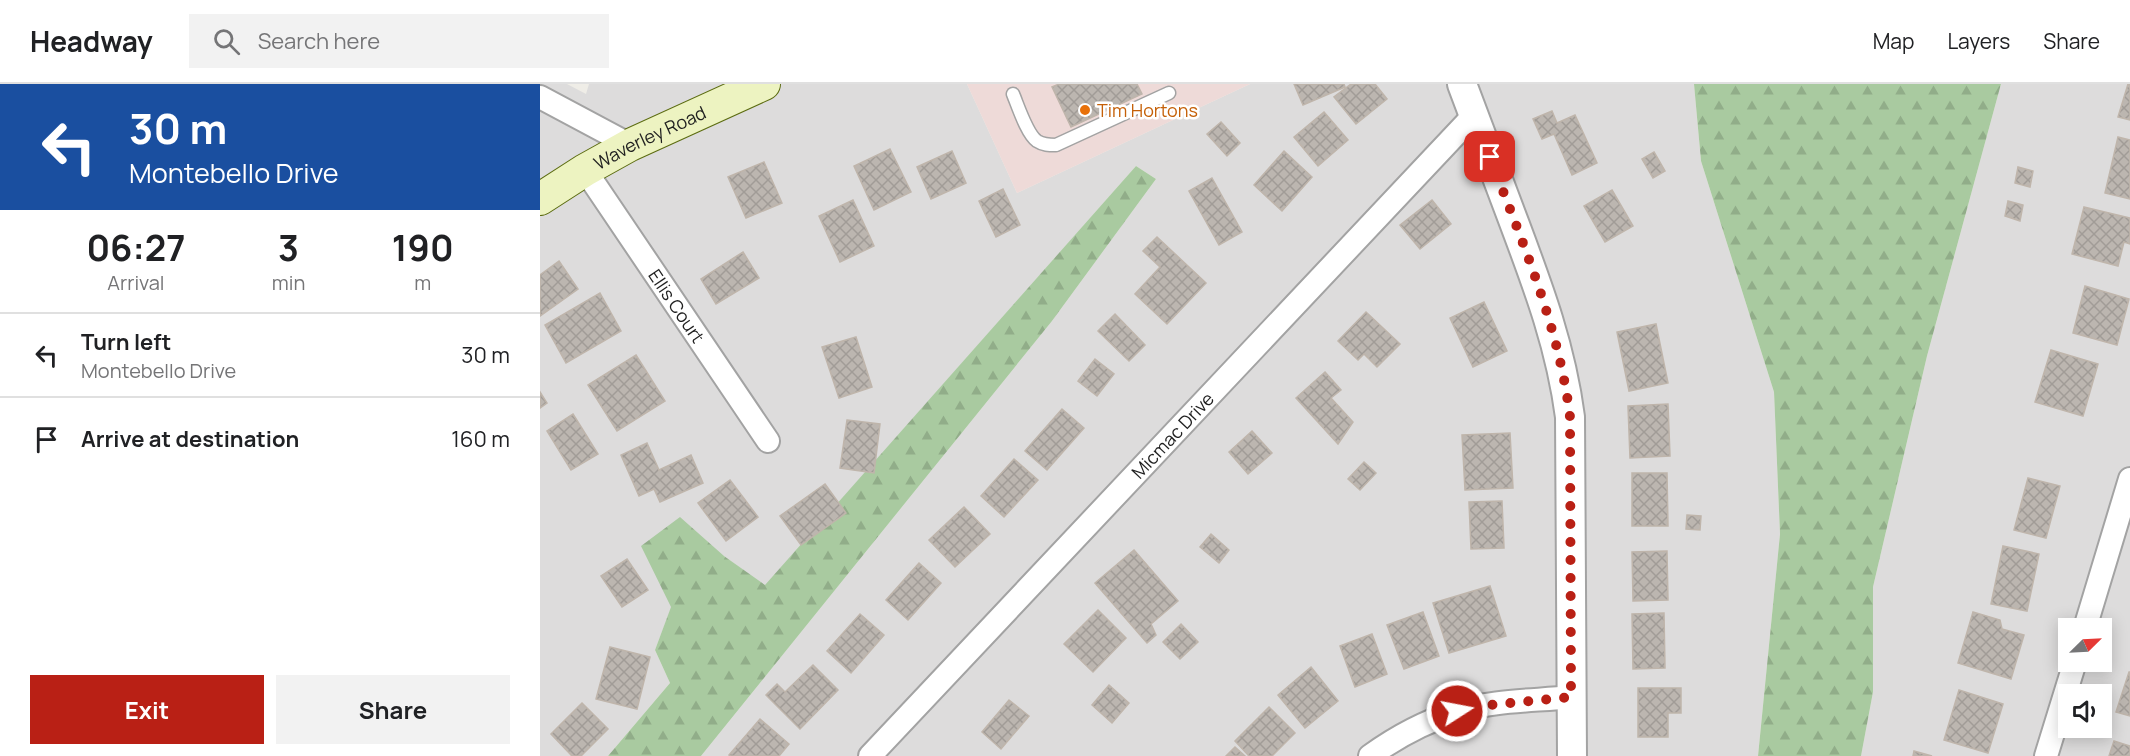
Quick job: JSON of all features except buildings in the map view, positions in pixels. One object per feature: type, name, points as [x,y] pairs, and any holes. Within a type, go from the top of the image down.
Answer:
[{"type":"main road","name":"Waverley Road","points":[[540,199],[630,145],[764,84]]},
{"type":"street","points":[[1462,84],[1544,302],[1566,384],[1570,417],[1572,756]]},
{"type":"street","points":[[540,97],[630,145]]},
{"type":"street","name":"Micmac Drive","points":[[870,756],[1474,116]]},
{"type":"street","name":"Ellis Court","points":[[585,170],[768,441]]},
{"type":"street","points":[[2088,618],[2130,479]]},
{"type":"street","points":[[2046,756],[2071,672]]},
{"type":"street","points":[[1370,756],[1422,726],[1457,711],[1490,705],[1571,697]]},
{"type":"lane","points":[[1013,94],[1030,134],[1037,141],[1046,145],[1056,144],[1169,93]]},
{"type":"shaded area","points":[[540,84],[567,84],[586,94],[589,84],[967,84],[1017,193],[1250,84],[1694,84],[1701,161],[1774,392],[1780,534],[1758,756],[701,756],[1052,321],[1156,179],[1136,166],[765,586],[724,556],[671,608],[655,650],[670,683],[608,756],[540,756]]},
{"type":"shaded area","points":[[967,84],[1250,84],[1017,193]]},
{"type":"shaded area","points":[[2001,84],[2130,84],[2130,756],[1861,756],[1873,692],[1873,587],[1927,356]]},
{"type":"green space","points":[[1694,84],[2001,84],[1927,356],[1873,587],[1873,692],[1861,756],[1758,756],[1780,534],[1774,392],[1701,161]]},
{"type":"green space","points":[[1136,166],[1156,179],[1052,321],[701,756],[608,756],[670,683],[655,650],[671,607],[641,546],[680,517],[724,556],[765,585]]},
{"type":"place","name":"Tim Hortons","points":[[1085,110]]},
{"type":"route","points":[[1457,711],[1490,705],[1571,697],[1570,417],[1566,384],[1544,302],[1490,157]]}]
